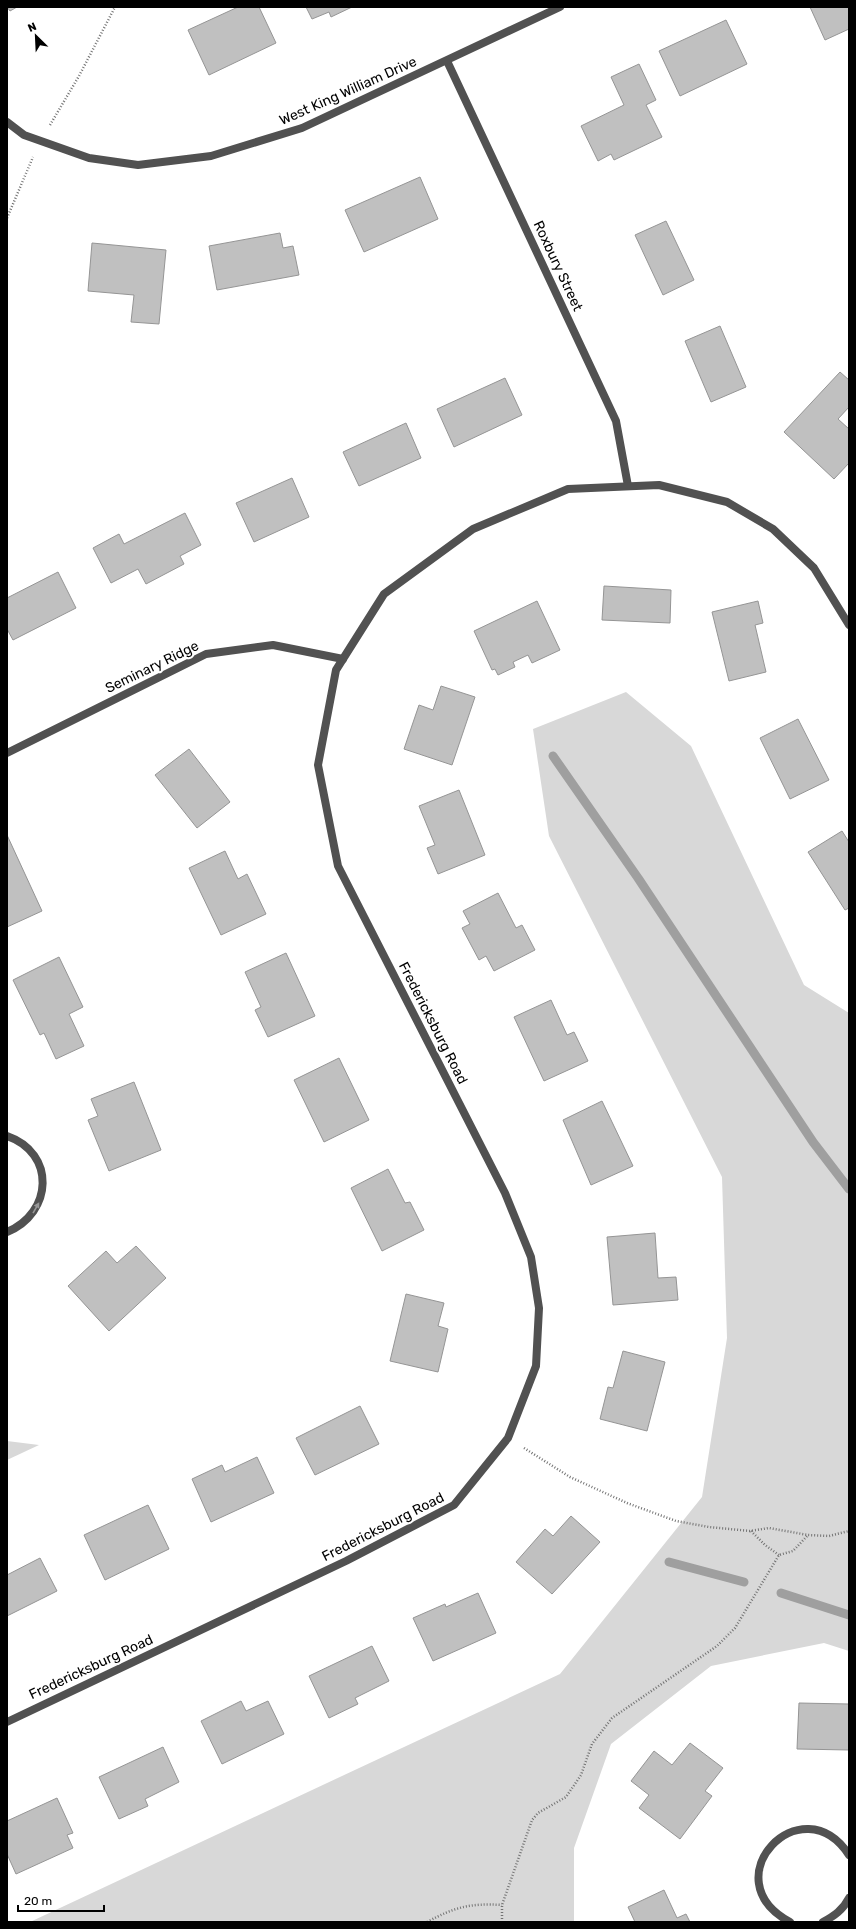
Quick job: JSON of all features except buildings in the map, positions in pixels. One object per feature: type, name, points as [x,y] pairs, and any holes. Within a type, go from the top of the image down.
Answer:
[{"type":"street","name":"West King William Drive","points":[[7,122],[24,135],[89,158],[138,164],[211,156],[302,128],[560,7]]},
{"type":"street","name":"Roxbury Street","points":[[447,61],[616,421],[628,486]]},
{"type":"street","name":"Fredericksburg Road","points":[[7,1722],[346,1561],[454,1505],[508,1438],[536,1366],[539,1308],[531,1257],[505,1193],[338,866],[318,765],[336,670],[384,594],[473,529],[568,490],[659,485],[727,502],[773,529],[814,568],[849,625]]},
{"type":"street","name":"Seminary Ridge","points":[[7,753],[206,654],[273,645],[343,660]]},
{"type":"street","points":[[7,1136],[27,1147],[36,1158],[42,1170],[43,1184],[42,1197],[36,1210],[27,1220],[7,1232]]},
{"type":"street","points":[[790,1922],[777,1915],[767,1904],[760,1890],[758,1875],[761,1860],[769,1847],[782,1836],[797,1830],[813,1829],[829,1834],[842,1844],[849,1856]]},
{"type":"street","points":[[822,1922],[834,1916],[848,1904]]},
{"type":"path","points":[[7,218],[41,141],[79,76],[115,7]]},
{"type":"path","points":[[508,1438],[570,1477],[627,1503],[676,1521],[709,1527],[750,1531],[769,1528],[808,1535],[829,1536],[849,1531]]},
{"type":"path","points":[[750,1531],[765,1545],[779,1555]]},
{"type":"path","points":[[502,1922],[502,1905],[532,1820],[538,1813],[566,1797],[581,1775],[592,1744],[612,1718],[717,1646],[735,1628],[779,1555],[793,1551],[808,1535]]},
{"type":"path","points":[[427,1922],[459,1907],[480,1904],[502,1905]]},
{"type":"shaded area","points":[[626,692],[691,746],[804,985],[849,1013],[849,1651],[824,1643],[711,1666],[611,1744],[574,1848],[574,1922],[30,1922],[560,1674],[702,1497],[727,1338],[722,1177],[549,836],[533,729]]},
{"type":"shaded area","points":[[7,1441],[39,1445],[7,1460]]},
{"type":"waterway","points":[[553,756],[638,878],[813,1142],[849,1189]]},
{"type":"waterway","points":[[669,1562],[744,1582]]},
{"type":"waterway","points":[[781,1593],[849,1615]]}]
